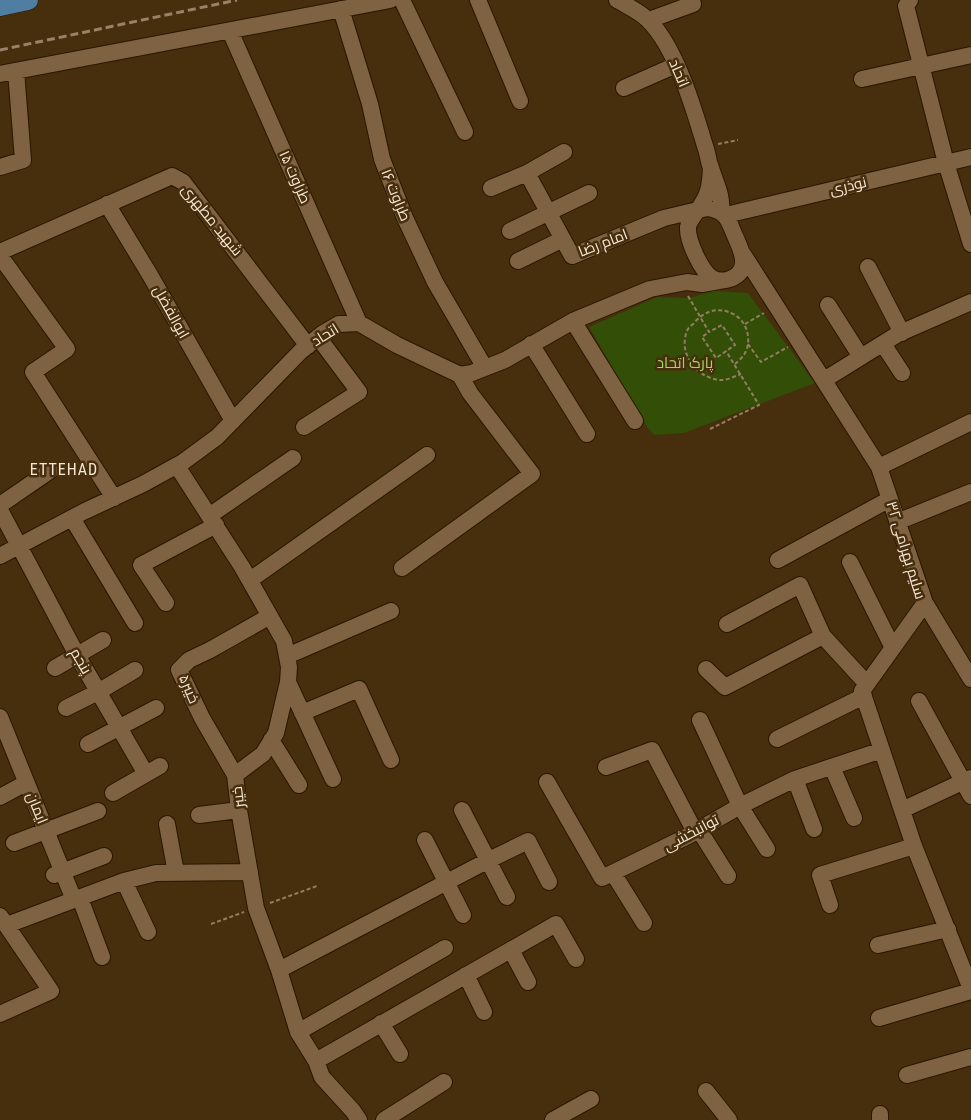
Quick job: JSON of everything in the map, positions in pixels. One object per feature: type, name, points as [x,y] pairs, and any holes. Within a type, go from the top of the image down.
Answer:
[{"type":"main road","points":[[0,6],[28,0]]},
{"type":"street","points":[[0,167],[22,160],[8,72],[390,0]]},
{"type":"street","points":[[402,0],[466,132]]},
{"type":"street","points":[[478,0],[520,101]]},
{"type":"street","name":"اتحاد","points":[[617,0],[648,20],[664,40],[676,65],[706,147],[720,192],[724,213]]},
{"type":"street","points":[[910,0],[906,6],[946,163],[971,244]]},
{"type":"street","points":[[648,20],[693,4]]},
{"type":"street","name":"طراوت ۱۶","points":[[341,9],[370,104],[382,159],[402,210],[435,282],[485,368]]},
{"type":"street","name":"طراوت ۱۵","points":[[230,31],[359,323]]},
{"type":"street","points":[[862,79],[971,55]]},
{"type":"street","points":[[624,88],[676,65]]},
{"type":"street","points":[[492,188],[527,173],[564,152]]},
{"type":"street","name":"نوذری","points":[[724,213],[971,157]]},
{"type":"street","name":"اتحاد","points":[[698,210],[707,196],[711,167]]},
{"type":"street","name":"امام رضا","points":[[527,173],[572,256],[664,218],[698,210]]},
{"type":"street","name":"شهید مطهری","points":[[0,252],[172,176],[183,182],[313,341]]},
{"type":"street","points":[[510,231],[590,193]]},
{"type":"street","name":"ابوالفضل","points":[[107,204],[150,275],[233,421]]},
{"type":"street","points":[[402,568],[532,474],[470,393],[460,375],[472,374],[505,360],[573,321],[650,289],[684,283],[702,284],[725,280],[742,270],[744,263],[743,254],[724,213],[708,208],[698,210],[691,218],[688,226],[689,239],[704,271],[712,278],[725,280],[742,283],[764,288]]},
{"type":"street","points":[[664,218],[675,221],[689,232]]},
{"type":"street","points":[[518,261],[563,239]]},
{"type":"street","name":"سلیم بهرامی ۳۲","points":[[743,254],[879,467],[925,603],[866,690]]},
{"type":"street","points":[[0,256],[67,349],[33,372],[114,498]]},
{"type":"street","points":[[868,268],[902,333]]},
{"type":"street","points":[[684,283],[704,271]]},
{"type":"street","points":[[824,380],[902,333],[971,302]]},
{"type":"street","points":[[828,305],[861,357]]},
{"type":"street","points":[[573,321],[635,421]]},
{"type":"street","name":"اتحاد","points":[[0,556],[177,466],[217,438],[313,341],[339,324],[359,323],[397,345],[460,375]]},
{"type":"street","points":[[304,427],[359,392],[313,341]]},
{"type":"street","points":[[531,344],[587,434]]},
{"type":"street","points":[[883,344],[902,373]]},
{"type":"street","points":[[879,467],[971,422]]},
{"type":"street","points":[[250,580],[426,455]]},
{"type":"street","points":[[166,603],[141,564],[212,520],[293,458]]},
{"type":"street","name":"خیبر","points":[[177,466],[250,580],[284,641],[289,667],[288,682],[276,733],[262,754],[236,774],[239,810],[256,908],[279,970],[298,1032],[316,1060],[322,1077],[359,1120]]},
{"type":"street","points":[[0,505],[51,470]]},
{"type":"street","points":[[897,522],[971,492]]},
{"type":"street","points":[[778,560],[890,499]]},
{"type":"street","name":"پنجم","points":[[0,510],[98,692],[120,728],[153,770],[113,793]]},
{"type":"street","points":[[72,518],[135,623]]},
{"type":"street","points":[[850,562],[893,648]]},
{"type":"street","points":[[727,624],[800,585],[823,636],[866,690],[882,750],[914,846],[971,990],[879,1018]]},
{"type":"street","points":[[925,603],[971,679]]},
{"type":"street","points":[[287,656],[391,610]]},
{"type":"street","name":"خیبر۵","points":[[236,774],[202,718],[179,670],[189,660],[270,616]]},
{"type":"street","points":[[706,668],[725,688],[823,636]]},
{"type":"street","points":[[54,668],[103,640]]},
{"type":"street","points":[[66,708],[135,670]]},
{"type":"street","points":[[288,682],[333,779]]},
{"type":"street","points":[[302,713],[358,689],[391,760]]},
{"type":"street","points":[[777,738],[866,690]]},
{"type":"street","points":[[902,810],[968,785],[919,701]]},
{"type":"street","points":[[88,744],[156,708]]},
{"type":"street","name":"ایمان","points":[[0,717],[46,831],[58,874],[77,899],[102,957]]},
{"type":"street","points":[[700,720],[740,806],[767,849]]},
{"type":"street","points":[[271,740],[299,785]]},
{"type":"street","points":[[606,767],[652,750],[697,831],[728,876]]},
{"type":"street","name":"توانبخشی","points":[[613,873],[795,779],[882,750]]},
{"type":"street","points":[[832,767],[854,818]]},
{"type":"street","points":[[795,779],[814,829]]},
{"type":"street","points":[[547,782],[602,878],[613,873],[644,923]]},
{"type":"street","points":[[0,796],[26,783]]},
{"type":"street","points":[[199,815],[239,810]]},
{"type":"street","points":[[462,810],[507,897]]},
{"type":"street","points":[[14,843],[98,811]]},
{"type":"street","points":[[167,824],[176,873]]},
{"type":"street","points":[[425,840],[445,883],[463,915]]},
{"type":"street","points":[[279,970],[528,841],[549,882]]},
{"type":"street","points":[[830,905],[820,876],[914,846]]},
{"type":"street","points":[[58,874],[104,856]]},
{"type":"street","points":[[0,1014],[51,991],[3,920],[77,899],[124,881],[156,873],[250,872]]},
{"type":"street","points":[[124,881],[148,932]]},
{"type":"street","points":[[316,1060],[556,924],[576,959]]},
{"type":"street","points":[[878,945],[948,929]]},
{"type":"street","points":[[298,1032],[445,948]]},
{"type":"street","points":[[511,950],[528,982]]},
{"type":"street","points":[[466,975],[484,1012]]},
{"type":"street","points":[[381,1023],[400,1054]]},
{"type":"street","points":[[907,1075],[971,1057]]},
{"type":"street","points":[[384,1120],[444,1082]]},
{"type":"street","points":[[706,1092],[729,1120]]},
{"type":"street","points":[[552,1120],[591,1099]]},
{"type":"path","points":[[706,147],[738,140]]},
{"type":"path","points":[[684,283],[709,332]]},
{"type":"path","points":[[744,324],[776,306]]},
{"type":"path","points":[[735,364],[744,356],[748,344],[748,334],[744,324],[736,315],[724,310],[711,310],[700,316],[688,329],[685,347],[691,365],[705,376],[723,380],[741,374]]},
{"type":"path","points":[[722,324],[735,345],[716,358],[702,337],[709,332],[722,324]]},
{"type":"path","points":[[748,344],[760,362],[798,341]]},
{"type":"path","points":[[710,429],[759,405],[726,351]]},
{"type":"green space","name":"پارک اتحاد","points":[[714,291],[748,293],[815,383],[684,433],[654,435],[647,427],[589,327],[657,297],[689,298]]},
{"type":"railway","points":[[0,50],[237,0]]},
{"type":"district","name":"ETTEHAD","points":[[64,469]]}]
